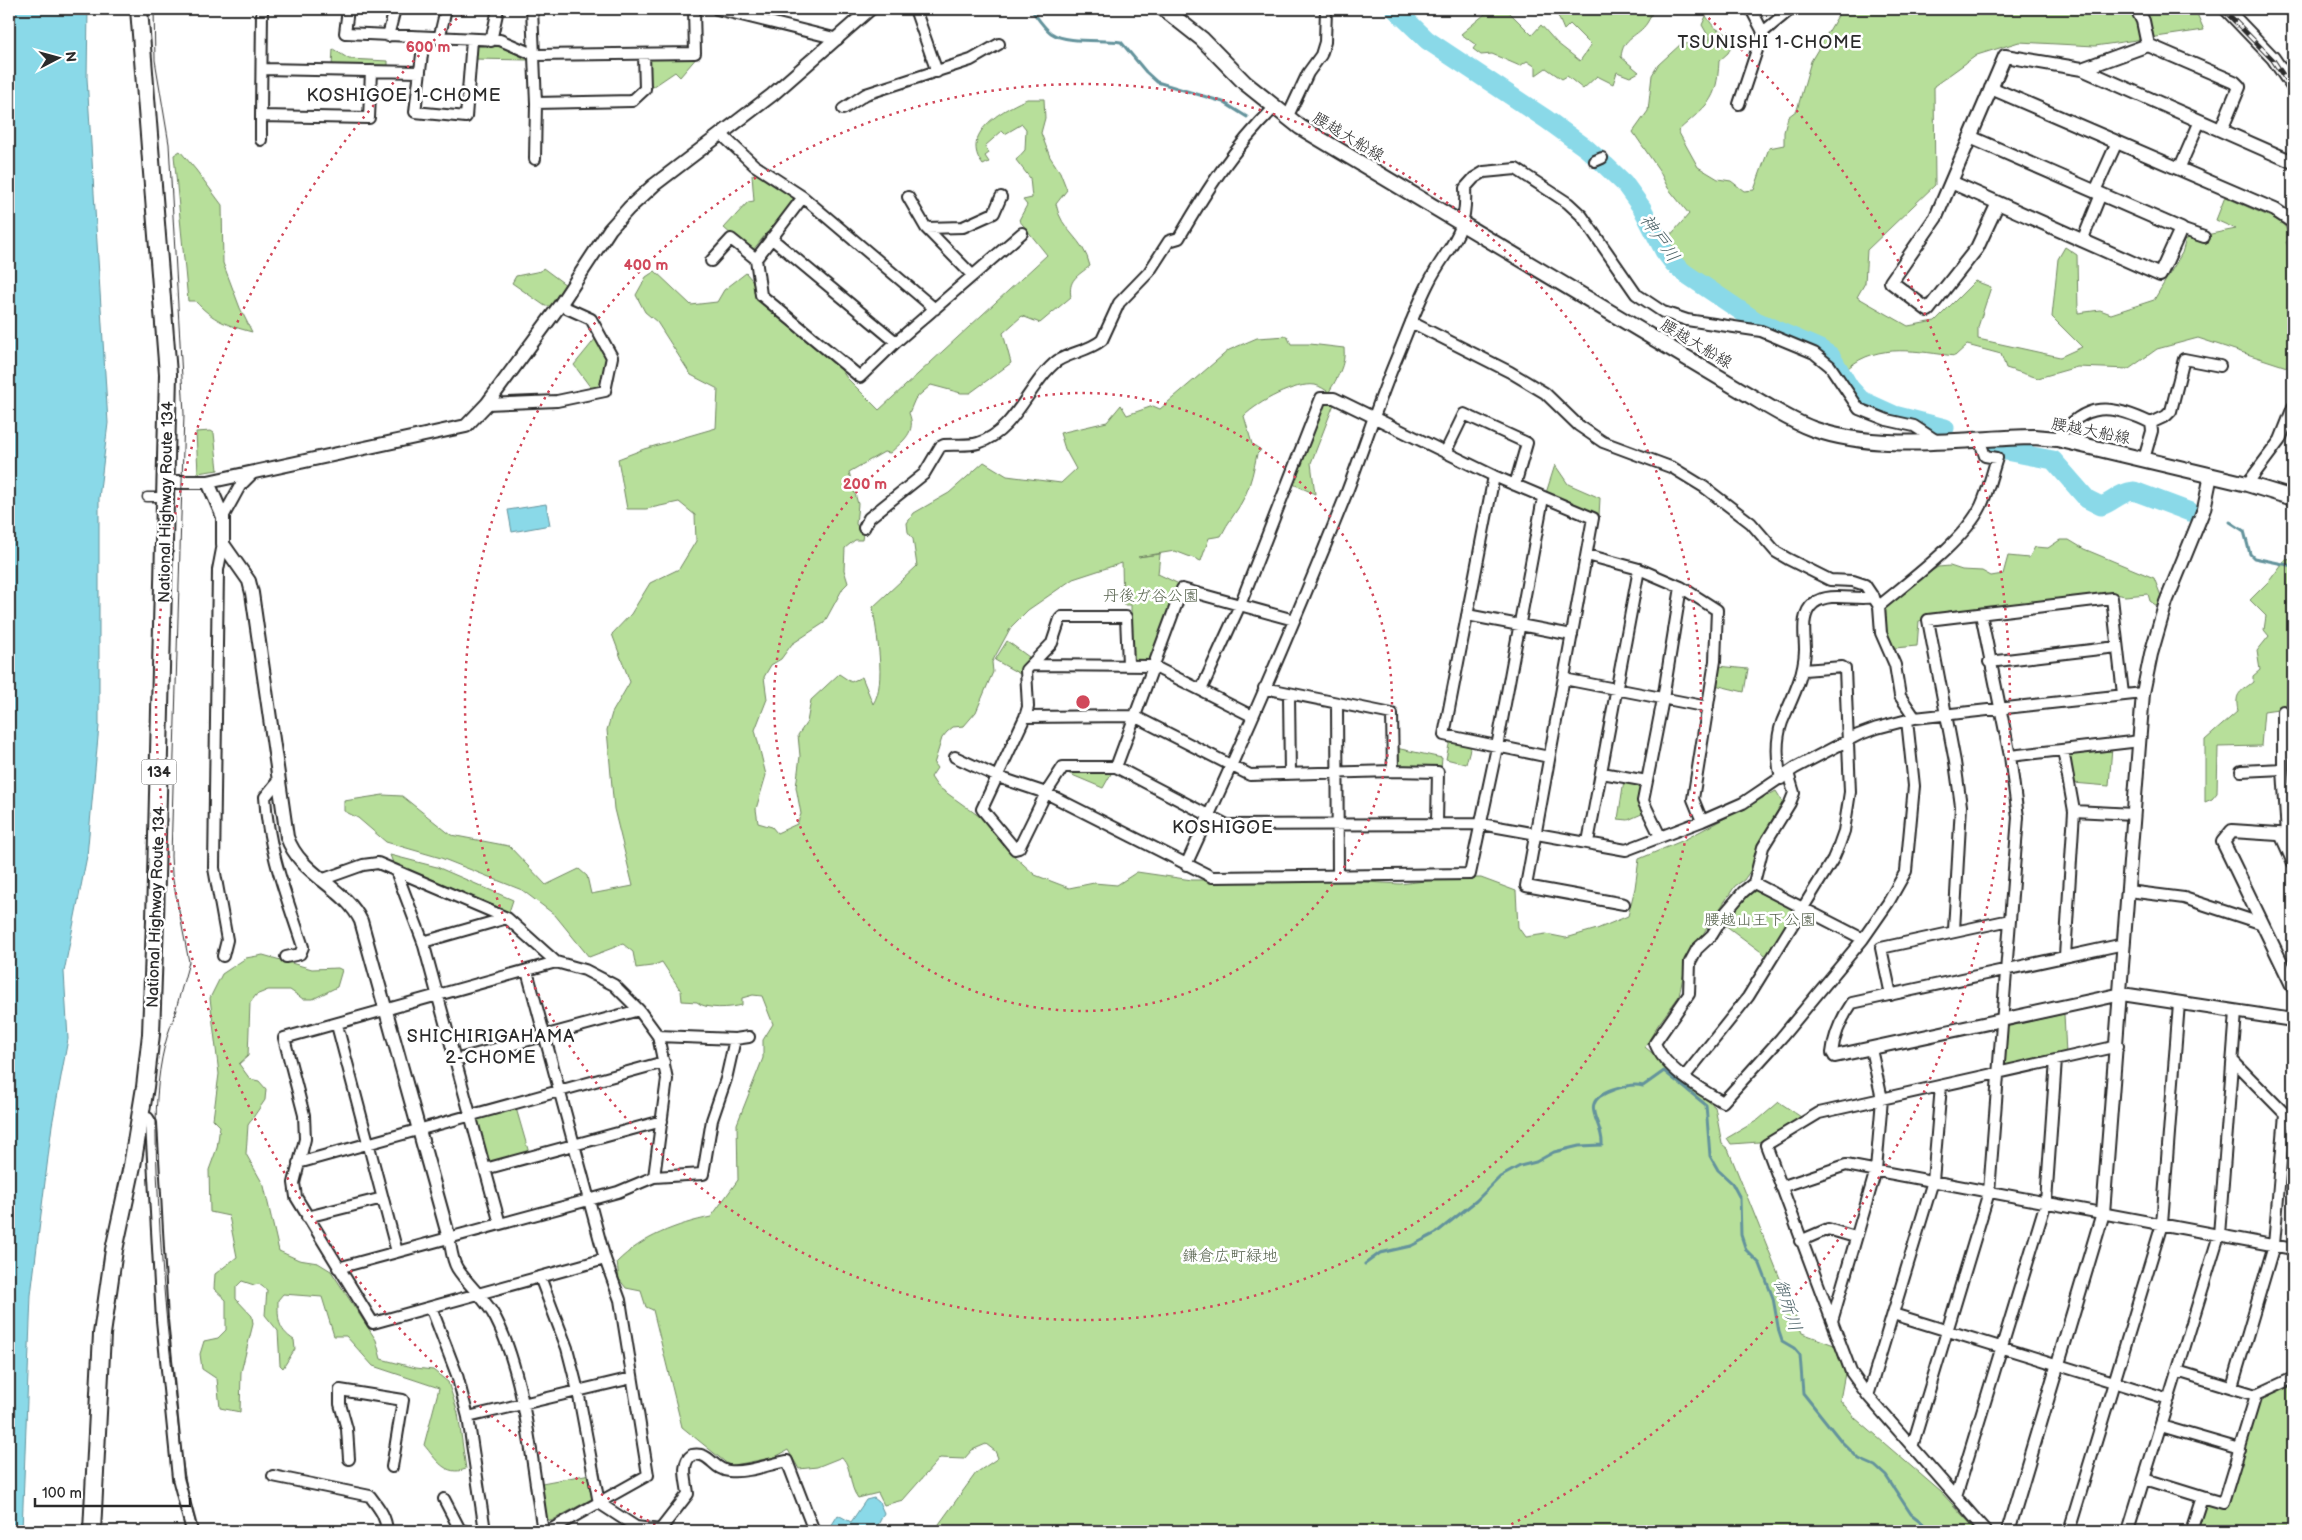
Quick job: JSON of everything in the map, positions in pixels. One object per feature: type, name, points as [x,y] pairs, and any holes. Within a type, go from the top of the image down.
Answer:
[{"type":"highway","name":"National Highway Route 134","points":[[92,1531],[102,1334],[114,1250],[141,1116],[151,1034],[167,364],[139,9]]},
{"type":"main road","name":"腰越大船線","points":[[1164,9],[1202,39],[1245,84],[1287,118],[1463,225],[1750,395],[1812,429],[1844,438],[1871,441],[2057,439],[2211,475],[2293,498]]},
{"type":"street","points":[[261,140],[262,9]]},
{"type":"street","points":[[348,9],[344,33],[438,39],[500,40],[535,55],[695,52],[694,9]]},
{"type":"street","points":[[388,36],[395,9]]},
{"type":"street","points":[[438,39],[446,9]]},
{"type":"street","points":[[491,41],[498,9]]},
{"type":"street","points":[[532,9],[536,103],[535,159]]},
{"type":"street","points":[[717,9],[838,38]]},
{"type":"street","points":[[165,482],[208,482],[466,426],[487,404],[560,305],[610,229],[629,208],[654,185],[721,134],[838,38],[870,9]]},
{"type":"street","points":[[914,9],[937,72]]},
{"type":"street","points":[[1287,118],[1308,72],[1321,55],[1325,42],[1326,9]]},
{"type":"street","points":[[1751,9],[1763,32]]},
{"type":"street","points":[[1739,104],[1763,32],[1791,9]]},
{"type":"street","points":[[2137,9],[2143,21],[2148,45]]},
{"type":"street","points":[[2226,9],[2273,58],[2293,87]]},
{"type":"street","points":[[424,38],[415,112],[466,117],[472,40]]},
{"type":"street","points":[[843,109],[866,94],[971,60],[998,44]]},
{"type":"street","points":[[2082,69],[2148,45],[2234,82],[2239,87],[2221,130]]},
{"type":"street","points":[[536,103],[632,101],[645,89],[644,54]]},
{"type":"street","points":[[1998,203],[1977,248],[1928,310],[1891,282],[1936,217],[2006,56],[2082,69],[2293,162]]},
{"type":"street","points":[[262,69],[420,72]]},
{"type":"street","points":[[261,116],[369,118],[371,71]]},
{"type":"street","points":[[1992,88],[2275,210],[2293,222]]},
{"type":"street","points":[[864,528],[869,518],[924,474],[940,447],[950,444],[976,444],[988,439],[1024,404],[1030,392],[1057,362],[1102,340],[1119,303],[1149,272],[1169,241],[1180,238],[1214,178],[1249,133],[1274,108]]},
{"type":"street","points":[[2179,168],[2200,121]]},
{"type":"street","points":[[721,134],[760,170],[803,197],[934,309]]},
{"type":"street","points":[[1970,137],[2181,229],[2204,237]]},
{"type":"street","points":[[2082,241],[2116,142]]},
{"type":"street","points":[[1186,865],[1210,815],[1230,764],[1294,620],[1344,500],[1372,417],[1428,282],[1463,225],[1466,206],[1465,188],[1474,178],[1489,170],[1516,169],[1568,203],[1582,216],[1636,294],[1662,312],[1687,320],[1761,331],[1814,353],[1830,366],[1859,408],[1888,420],[1914,426],[1937,441]]},
{"type":"street","points":[[1951,182],[2160,275],[2181,229]]},
{"type":"street","points":[[756,260],[803,197]]},
{"type":"street","points":[[908,197],[926,228],[972,275]]},
{"type":"street","points":[[926,228],[963,227],[994,213],[1001,197]]},
{"type":"street","points":[[711,261],[731,239],[756,260],[761,295],[860,378],[896,342],[1022,232]]},
{"type":"street","points":[[771,238],[896,342]]},
{"type":"street","points":[[487,404],[557,401],[605,391],[612,357],[591,319],[560,305]]},
{"type":"street","points":[[1411,322],[1510,372],[1545,393],[1578,425],[1603,442],[1673,468],[1704,487],[1751,523],[1776,552],[1788,560],[1830,580],[1860,582],[1865,585],[1876,602],[1882,633],[1895,665],[1900,696],[1911,719],[1914,786],[1906,870],[1888,903],[1863,939],[1781,1038],[1722,1102],[1675,1070],[1661,1057],[1655,1043],[1689,994],[1690,962],[1697,949],[1712,934],[1742,892],[1754,883],[1763,847],[1790,803],[1794,793],[1785,776],[1778,752],[1781,724],[1804,670],[1804,626],[1812,606],[1826,598],[1842,597],[1876,602],[1925,568],[1961,533],[1981,506],[1997,458],[1985,456],[1979,439]]},
{"type":"street","points":[[2057,439],[2065,428],[2100,408],[2127,412],[2151,423],[2166,416],[2171,411],[2184,359],[2220,366]]},
{"type":"street","points":[[1202,688],[1240,605],[1321,398],[1334,398],[1494,476],[1593,518],[1527,887],[1624,904]]},
{"type":"street","points":[[2247,484],[2280,440],[2293,407]]},
{"type":"street","points":[[1446,451],[1464,414],[1527,443],[1515,485]]},
{"type":"street","points":[[2144,459],[2152,431],[2151,423]]},
{"type":"street","points":[[223,517],[240,486],[253,473]]},
{"type":"street","points":[[2008,1531],[2104,1213],[2144,693],[2150,654],[2166,602],[2204,509],[2211,475]]},
{"type":"street","points":[[1494,476],[1444,735],[1549,756]]},
{"type":"street","points":[[208,482],[223,517],[223,544],[218,570],[214,868],[227,940],[222,956]]},
{"type":"street","points":[[147,497],[157,497]]},
{"type":"street","points":[[955,758],[998,777],[1046,793],[1212,877],[1470,874],[1497,747],[1543,498]]},
{"type":"street","points":[[223,544],[249,581],[252,593],[278,781],[289,845],[301,862],[346,900],[358,916],[456,1266],[468,1282],[480,1293],[499,1327],[511,1359],[522,1404],[543,1531]]},
{"type":"street","points":[[1587,555],[1639,569],[1681,587],[1717,610],[1715,661],[1693,799],[1702,821]]},
{"type":"street","points":[[1588,842],[1639,569]]},
{"type":"street","points":[[1660,836],[1643,801],[1663,699],[1681,587]]},
{"type":"street","points":[[1116,768],[1182,589],[1294,620]]},
{"type":"street","points":[[1954,930],[1961,806],[1928,620],[2112,598],[2123,694]]},
{"type":"street","points":[[1913,1444],[1989,1192],[2018,817],[2010,756],[1989,662],[1981,614]]},
{"type":"street","points":[[1467,615],[1572,635]]},
{"type":"street","points":[[1128,664],[1126,617],[1062,617],[1052,643],[1026,670],[1028,707],[1026,717],[982,809],[1015,848],[1019,848],[1046,793],[1063,767],[1116,768],[1227,825],[1481,824],[1626,850],[1743,803],[1785,776],[1847,741],[1877,728],[1911,719],[1946,714],[2144,693]]},
{"type":"street","points":[[1989,662],[2117,647]]},
{"type":"street","points":[[1032,665],[1128,664],[1153,666],[1202,688],[1252,716]]},
{"type":"street","points":[[1685,1076],[1748,997],[1833,859],[1844,831],[1850,792],[1844,669],[1842,667],[1804,670]]},
{"type":"street","points":[[1564,680],[1708,707]]},
{"type":"street","points":[[1264,688],[1392,714],[1393,771]]},
{"type":"street","points":[[1289,694],[1290,774]]},
{"type":"street","points":[[1337,703],[1338,875]]},
{"type":"street","points":[[2283,711],[2283,770],[2287,835],[2293,863]]},
{"type":"street","points":[[1026,717],[1134,716],[1250,775],[1393,771],[1438,772],[1437,823]]},
{"type":"street","points":[[2010,756],[2140,741]]},
{"type":"street","points":[[2063,750],[2074,811],[2065,956]]},
{"type":"street","points":[[2241,771],[2283,770]]},
{"type":"street","points":[[1602,773],[1647,781]]},
{"type":"street","points":[[278,781],[265,797],[269,836],[273,855],[303,947],[300,954],[286,956]]},
{"type":"street","points":[[2074,811],[2134,814]]},
{"type":"street","points":[[2287,835],[2232,831],[2223,842],[2260,923],[2293,987]]},
{"type":"street","points":[[321,880],[372,863],[396,871],[507,918],[556,962],[585,970],[614,985],[639,1010],[658,1036],[664,1062],[667,1079],[654,1177]]},
{"type":"street","points":[[396,871],[423,942],[500,1224]]},
{"type":"street","points":[[1754,883],[1863,939]]},
{"type":"street","points":[[2128,891],[2184,898],[2260,923]]},
{"type":"street","points":[[423,942],[507,918]]},
{"type":"street","points":[[1891,995],[1881,948],[1954,930],[2010,920]]},
{"type":"street","points":[[2124,944],[1852,1003],[1842,1018],[1832,1053],[1835,1056],[1871,1049],[2122,994],[2293,1020]]},
{"type":"street","points":[[556,962],[438,997],[284,1038],[304,1115],[305,1139],[294,1183],[296,1197],[373,1323],[605,1259]]},
{"type":"street","points":[[527,971],[605,1259],[620,1300],[648,1476],[548,1531]]},
{"type":"street","points":[[2069,1531],[2162,1224],[2179,1003]]},
{"type":"street","points":[[455,1060],[639,1010]]},
{"type":"street","points":[[2128,1531],[2219,1235],[2236,1012]]},
{"type":"street","points":[[337,1025],[397,1252]]},
{"type":"street","points":[[658,1036],[734,1039],[749,1037]]},
{"type":"street","points":[[338,1268],[618,1192],[654,1177],[703,1174],[712,1120],[726,1079],[734,1039]]},
{"type":"street","points":[[1986,1531],[1913,1444],[1868,1396],[1851,1372],[1800,1241],[1766,1145],[1819,1113],[2118,1046]]},
{"type":"street","points":[[1832,1321],[1876,1170],[1882,1099],[1871,1049]]},
{"type":"street","points":[[1956,1497],[2046,1202],[2056,1060]]},
{"type":"street","points":[[2232,1060],[2293,1122]]},
{"type":"street","points":[[298,1163],[664,1062]]},
{"type":"street","points":[[1868,1396],[1933,1181],[1941,1086]]},
{"type":"street","points":[[2232,1387],[2274,1245],[2285,1114]]},
{"type":"street","points":[[141,1116],[148,1118],[151,1123],[162,1320],[178,1478],[192,1531]]},
{"type":"street","points":[[485,1169],[662,1121]]},
{"type":"street","points":[[1781,1187],[1846,1165],[2293,1249]]},
{"type":"street","points":[[307,1217],[383,1198]]},
{"type":"street","points":[[1800,1241],[1828,1229],[1855,1237]]},
{"type":"street","points":[[540,1277],[567,1348],[578,1391],[599,1503],[611,1513],[636,1527],[660,1530],[688,1494],[685,1465],[686,1460],[692,1455],[708,1456],[719,1468],[732,1472],[787,1461],[814,1531]]},
{"type":"street","points":[[431,1307],[457,1375],[468,1417],[485,1531]]},
{"type":"street","points":[[1892,1314],[2169,1399]]},
{"type":"street","points":[[2177,1371],[2256,1395],[2293,1378]]},
{"type":"street","points":[[468,1417],[632,1378]]},
{"type":"street","points":[[349,1459],[347,1428],[340,1404],[340,1390],[403,1400],[392,1467]]},
{"type":"street","points":[[2144,1480],[2223,1503],[2256,1395]]},
{"type":"street","points":[[2161,1426],[2240,1449]]},
{"type":"street","points":[[273,1476],[370,1496],[387,1521],[387,1531]]},
{"type":"street","points":[[2191,1531],[2202,1498]]},
{"type":"street","points":[[444,1500],[459,1528],[464,1531]]},
{"type":"green space","points":[[1491,9],[1506,9],[1532,35],[1541,25],[1557,43],[1580,61],[1591,45],[1570,24],[1564,30],[1555,9],[1654,9],[1647,23],[1628,41],[1622,50],[1621,57],[1639,72],[1630,77],[1617,72],[1613,84],[1597,76],[1583,89],[1567,76],[1562,79],[1546,68],[1536,75],[1536,67],[1527,61],[1520,66],[1492,54],[1481,55],[1473,49],[1476,45],[1461,34]]},
{"type":"green space","points":[[1842,9],[2195,9],[2204,30],[2095,46],[2019,42],[1977,55],[1934,86],[1935,185],[1867,250],[1865,283],[1857,297],[1908,326],[1935,321],[1975,281],[1991,287],[1978,327],[1978,339],[2060,357],[2082,347],[2052,317],[2058,259],[2065,247],[2077,255],[2078,313],[2100,310],[2111,314],[2154,300],[2182,253],[2186,239],[2236,229],[2216,220],[2225,197],[2282,222],[2293,240],[2286,242],[2293,257],[2293,369],[2198,338],[2157,349],[2129,369],[2077,367],[2038,378],[2006,368],[2001,354],[1967,345],[1955,356],[1913,351],[1886,352],[1860,360],[1848,368],[1841,359],[1819,344],[1747,311],[1678,257],[1668,238],[1689,214],[1668,188],[1659,170],[1633,132],[1648,111],[1652,75],[1658,65],[1682,43],[1698,46],[1710,39],[1702,25],[1706,16],[1716,28],[1734,41],[1728,53],[1719,61],[1716,86],[1709,102],[1678,131],[1698,167],[1718,179],[1731,181],[1744,191],[1754,190],[1769,148],[1784,145],[1784,132],[1788,117],[1797,110],[1811,61]]},
{"type":"green space","points":[[475,45],[497,45],[528,60],[474,59]]},
{"type":"green space","points":[[333,49],[349,59],[388,61],[388,68],[332,66]]},
{"type":"green space","points":[[651,54],[698,56],[680,77],[675,72],[647,91],[646,61]]},
{"type":"green space","name":"鎌倉広町緑地","points":[[1027,99],[1044,99],[1045,118],[1041,133],[1050,157],[1060,172],[1067,190],[1056,204],[1067,229],[1083,248],[1090,266],[1072,282],[1071,297],[1040,323],[1022,316],[1003,333],[1011,363],[970,393],[961,393],[931,385],[915,399],[909,413],[911,420],[910,431],[904,440],[890,453],[884,452],[849,472],[858,504],[856,524],[863,534],[862,540],[855,540],[845,548],[844,570],[848,583],[843,588],[824,623],[792,644],[781,659],[771,665],[764,677],[767,699],[755,730],[766,775],[756,809],[758,823],[772,827],[777,833],[797,824],[801,814],[796,787],[800,756],[798,735],[807,722],[811,700],[839,674],[851,682],[862,677],[873,704],[877,695],[880,671],[873,607],[917,566],[913,539],[908,532],[907,523],[914,513],[949,493],[984,462],[1007,476],[1061,483],[1076,469],[1065,449],[1060,433],[1107,422],[1121,405],[1127,415],[1153,406],[1160,409],[1229,350],[1257,338],[1287,336],[1291,344],[1344,348],[1342,366],[1329,392],[1315,385],[1297,387],[1267,399],[1244,416],[1252,444],[1261,450],[1257,454],[1251,481],[1242,501],[1221,536],[1209,538],[1201,561],[1175,551],[1138,557],[1160,554],[1158,574],[1179,584],[1152,658],[1146,661],[1134,661],[1131,658],[1131,605],[1123,605],[1122,563],[1073,579],[1028,610],[1011,627],[992,662],[993,672],[976,712],[964,726],[953,727],[942,738],[934,764],[937,768],[931,777],[937,786],[990,824],[1012,854],[1035,875],[1069,888],[1094,883],[1117,885],[1137,872],[1192,880],[1333,880],[1400,884],[1450,878],[1481,878],[1516,891],[1518,927],[1525,937],[1546,934],[1566,938],[1597,929],[1628,916],[1635,888],[1639,859],[1684,840],[1776,791],[1788,810],[1762,835],[1755,864],[1744,880],[1735,886],[1687,958],[1679,996],[1645,1047],[1715,1107],[1722,1144],[1728,1149],[1802,1333],[1834,1345],[1845,1373],[1840,1400],[1855,1418],[1941,1492],[1977,1531],[934,1531],[976,1473],[998,1458],[995,1451],[986,1444],[972,1450],[964,1459],[940,1458],[903,1500],[884,1505],[878,1493],[858,1498],[853,1488],[848,1467],[842,1457],[817,1467],[799,1469],[788,1450],[775,1457],[730,1466],[682,1427],[653,1310],[646,1307],[641,1291],[626,1288],[619,1279],[617,1262],[637,1245],[661,1233],[685,1223],[711,1217],[738,1180],[737,1124],[763,1058],[763,1040],[773,1024],[762,996],[753,995],[742,998],[742,1005],[732,1007],[712,1007],[701,1005],[697,1002],[682,1001],[681,991],[662,962],[652,966],[636,968],[633,952],[623,944],[589,957],[555,915],[522,890],[441,858],[386,842],[358,818],[344,811],[344,801],[383,795],[402,796],[451,835],[509,846],[546,885],[579,869],[587,876],[591,894],[633,886],[614,809],[607,730],[612,713],[630,682],[612,634],[631,614],[650,583],[679,569],[696,541],[695,515],[679,502],[646,509],[627,509],[618,459],[644,449],[716,428],[718,389],[691,375],[657,322],[645,312],[636,295],[646,277],[655,271],[691,305],[717,302],[724,290],[746,273],[752,280],[758,299],[839,367],[847,378],[879,410],[1047,255],[1019,220],[1027,205],[1023,200],[1032,198],[1030,178],[1016,160],[1025,150],[1026,129],[1022,124],[1005,134],[1002,131],[985,146],[989,153],[985,156],[989,162],[983,165],[977,154],[976,143],[980,133],[987,125],[1006,110]]},
{"type":"green space","points":[[180,151],[222,205],[223,263],[240,308],[252,332],[221,321],[208,313],[195,301],[188,301],[174,155]]},
{"type":"green space","points":[[757,173],[793,194],[793,201],[753,250],[750,251],[724,228],[748,202],[754,201],[752,175]]},
{"type":"green space","points":[[543,268],[566,285],[552,306],[545,306],[512,283],[516,276],[541,271]]},
{"type":"green space","points":[[596,338],[608,359],[601,383],[595,388],[591,388],[574,365]]},
{"type":"green space","points":[[1325,401],[1334,404],[1311,463],[1315,494],[1293,484]]},
{"type":"green space","points":[[211,431],[214,433],[218,470],[198,473],[196,432]]},
{"type":"green space","points":[[1555,465],[1568,484],[1600,498],[1599,516],[1546,493]]},
{"type":"green space","points":[[2060,540],[2069,540],[2084,549],[2154,578],[2161,596],[2157,606],[2150,601],[2148,594],[2125,596],[2116,594],[1977,611],[1919,621],[1917,646],[1895,648],[1878,626],[1881,603],[1938,567],[1950,566],[1962,570],[1982,571],[1991,576],[2003,574],[2008,556],[2029,558],[2035,547],[2048,548]]},
{"type":"green space","points":[[2293,559],[2293,678],[2291,678],[2286,705],[2278,709],[2264,711],[2261,746],[2218,747],[2217,793],[2212,799],[2205,802],[2205,740],[2238,711],[2238,696],[2253,682],[2253,676],[2260,670],[2257,651],[2269,636],[2264,630],[2266,616],[2250,600],[2270,580],[2285,560]]},
{"type":"green space","points":[[1007,641],[1029,657],[1020,674],[995,660]]},
{"type":"green space","points":[[1718,666],[1748,669],[1744,692],[1715,685]]},
{"type":"green space","points":[[1450,740],[1471,745],[1466,764],[1446,759]]},
{"type":"green space","points":[[2112,747],[2109,786],[2073,783],[2068,753]]},
{"type":"green space","points":[[1396,748],[1442,758],[1441,769],[1399,768],[1396,765]]},
{"type":"green space","points":[[1065,772],[1112,772],[1103,788]]},
{"type":"green space","points":[[1624,780],[1639,783],[1642,787],[1644,813],[1628,820],[1618,819]]},
{"type":"green space","points":[[390,855],[437,867],[513,900],[509,912],[393,863]]},
{"type":"green space","name":"腰越山王下公園","points":[[1755,888],[1794,907],[1795,912],[1768,957],[1725,925],[1741,898]]},
{"type":"green space","points":[[263,955],[312,969],[338,968],[342,970],[337,987],[313,999],[303,999],[290,990],[268,990],[256,995],[250,1003],[248,1056],[239,1064],[250,1079],[259,1081],[266,1089],[265,1100],[248,1125],[246,1154],[264,1186],[279,1251],[299,1260],[318,1263],[331,1271],[376,1340],[381,1359],[416,1368],[433,1370],[448,1382],[458,1413],[466,1469],[452,1471],[447,1469],[437,1461],[424,1445],[439,1388],[373,1366],[346,1336],[334,1336],[322,1297],[283,1294],[278,1300],[281,1327],[294,1340],[295,1349],[283,1368],[280,1365],[278,1331],[265,1315],[267,1290],[259,1284],[254,1285],[242,1281],[236,1287],[236,1299],[252,1316],[253,1324],[241,1372],[240,1412],[220,1408],[217,1379],[202,1369],[200,1354],[204,1341],[218,1338],[226,1330],[226,1300],[214,1289],[215,1274],[237,1257],[229,1216],[210,1212],[209,1170],[217,1148],[220,1126],[213,1119],[219,1074],[210,998],[222,974],[246,958]]},
{"type":"green space","points":[[2064,1014],[2066,1054],[2007,1067],[2004,1063],[2006,1028],[2008,1026]]},
{"type":"green space","points":[[1779,1102],[1801,1117],[1759,1142],[1731,1144],[1727,1138],[1758,1120]]},
{"type":"green space","points":[[516,1108],[529,1153],[492,1164],[487,1161],[476,1122],[479,1117]]},
{"type":"green space","points":[[2293,1383],[2293,1531],[2194,1531],[2204,1506],[2208,1504],[2220,1507],[2259,1402]]},
{"type":"green space","points":[[590,1474],[593,1498],[551,1521],[547,1519],[542,1483]]},
{"type":"water","points":[[9,9],[88,9],[87,78],[108,423],[99,498],[99,726],[87,856],[64,972],[68,1039],[52,1125],[31,1295],[22,1531],[9,1531]]},
{"type":"water","points":[[546,504],[550,525],[512,532],[508,510]]},
{"type":"water","points":[[874,1498],[879,1502],[884,1513],[875,1531],[828,1531],[838,1515],[851,1522],[866,1500]]},
{"type":"waterway","points":[[1031,9],[1051,33],[1066,39],[1121,42],[1157,82],[1223,102],[1247,117]]},
{"type":"waterway","name":"神戸川","points":[[1395,9],[1427,40],[1546,119],[1586,148],[1605,165],[1624,183],[1642,208],[1664,251],[1674,264],[1686,274],[1756,321],[1820,349],[1831,356],[1850,388],[1861,400],[1894,415],[1945,428]]},
{"type":"waterway","name":"神戸川","points":[[1995,449],[2053,460],[2087,499],[2101,506],[2125,493],[2134,491],[2190,512]]},
{"type":"waterway","name":"神戸川","points":[[2230,522],[2244,531],[2250,554],[2254,558],[2293,566]]},
{"type":"waterway","name":"御所川","points":[[1365,1264],[1380,1253],[1411,1246],[1436,1233],[1476,1201],[1500,1177],[1520,1166],[1536,1162],[1554,1152],[1579,1146],[1602,1145],[1593,1107],[1596,1101],[1602,1095],[1613,1090],[1632,1085],[1643,1086],[1664,1071],[1706,1105],[1710,1156],[1718,1170],[1732,1183],[1740,1198],[1741,1235],[1746,1250],[1760,1264],[1773,1298],[1782,1341],[1794,1348],[1800,1355],[1803,1393],[1842,1442],[1859,1459],[1875,1466],[1886,1476],[1911,1514],[1933,1531]]},
{"type":"tram line","points":[[154,9],[155,60],[169,144],[184,414],[171,856],[172,875],[189,962],[174,1016]]},
{"type":"tram line","points":[[177,1010],[168,1033],[158,1083],[156,1109],[157,1161],[168,1337],[185,1475],[198,1531]]},
{"type":"railway","points":[[2223,9],[2273,60],[2293,90]]},
{"type":"district","name":"TSUNISHI 1-CHOME","points":[[1770,42]]},
{"type":"district","name":"KOSHIGOE 1-CHOME","points":[[404,95]]},
{"type":"district","name":"KOSHIGOE","points":[[1223,827]]},
{"type":"district","name":"SHICHIRIGAHAMA 2-CHOME","points":[[491,1046]]},
{"type":"park label","name":"丹後ガ谷公園","points":[[1151,595]]}]
